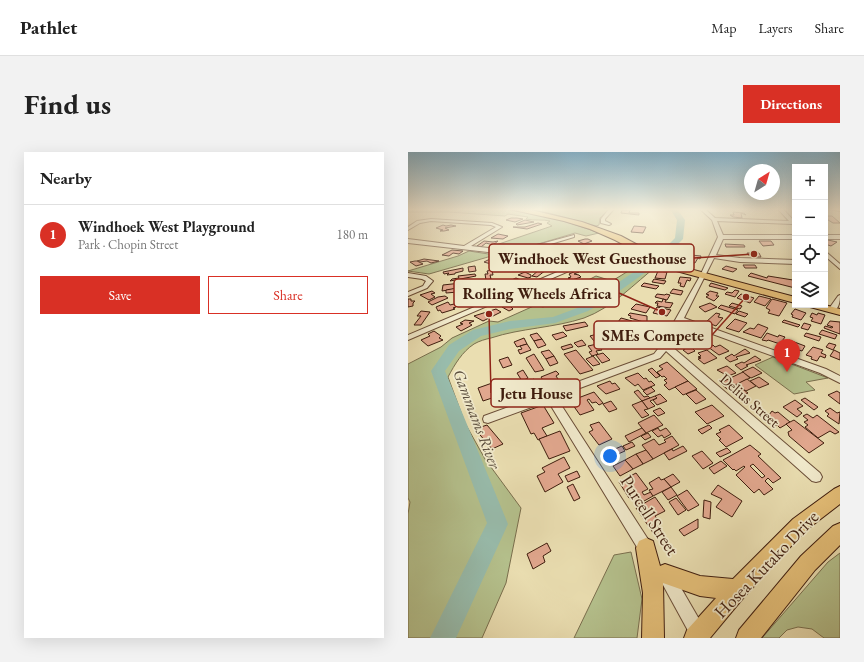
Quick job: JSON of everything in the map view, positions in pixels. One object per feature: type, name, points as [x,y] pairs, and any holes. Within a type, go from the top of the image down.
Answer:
[{"type":"highway","points":[[604,232],[660,262],[703,276],[792,299]]},
{"type":"highway","points":[[709,265],[718,274],[749,287]]},
{"type":"highway","points":[[825,308],[836,311]]},
{"type":"main road","name":"Hosea Kutako Drive","points":[[698,637],[737,590],[799,525],[840,494]]},
{"type":"main road","name":"Hosea Kutako Drive","points":[[747,638],[808,563],[840,532]]},
{"type":"main road","points":[[646,548],[653,585],[655,612],[653,638]]},
{"type":"main road","points":[[665,574],[700,586],[737,590]]},
{"type":"street","points":[[466,247],[492,232]]},
{"type":"street","points":[[488,419],[650,360],[657,356],[680,319],[709,265],[721,236],[719,232]]},
{"type":"street","points":[[515,253],[572,236]]},
{"type":"street","points":[[721,236],[792,237]]},
{"type":"street","points":[[828,237],[840,237]]},
{"type":"street","points":[[408,241],[515,253],[568,270]]},
{"type":"street","points":[[408,338],[629,244]]},
{"type":"street","points":[[713,256],[740,260],[792,262]]},
{"type":"street","points":[[828,256],[838,264]]},
{"type":"street","points":[[828,262],[838,264]]},
{"type":"street","points":[[408,275],[424,277],[430,281],[425,287],[408,294]]},
{"type":"street","points":[[836,311],[840,297]]},
{"type":"street","points":[[680,319],[815,368],[840,380]]},
{"type":"street","name":"Delius Street","points":[[664,346],[816,477]]},
{"type":"street","name":"Purcell Street","points":[[550,396],[646,548],[665,574],[698,637]]},
{"type":"green space","points":[[535,232],[595,232],[599,233],[586,236],[575,233],[518,250],[487,248]]},
{"type":"green space","points":[[469,251],[495,255],[429,274],[408,271],[458,256]]},
{"type":"green space","points":[[648,259],[658,265],[614,302],[594,314],[573,321],[514,332],[480,341],[470,347],[456,363],[448,377],[465,423],[485,459],[521,508],[506,583],[482,638],[408,638],[408,514],[410,502],[408,498],[408,364],[441,347],[452,338],[489,321],[498,322],[536,305],[543,307],[564,297],[561,294],[596,276],[612,281]]},
{"type":"green space","points":[[773,357],[828,378],[806,382],[815,390],[794,394],[755,365]]},
{"type":"green space","points":[[631,552],[642,599],[637,638],[574,638],[614,555]]},
{"type":"green space","points":[[840,553],[840,638],[824,638],[812,629],[798,627],[787,630],[779,638],[762,638],[828,562]]},
{"type":"building","points":[[631,232],[644,232],[643,233]]},
{"type":"building","points":[[498,234],[508,236],[503,239],[491,238]]},
{"type":"building","points":[[585,239],[592,241],[584,244],[578,241]]},
{"type":"building","points":[[828,240],[837,242],[831,246],[828,245]]},
{"type":"building","points":[[484,241],[498,241],[493,245],[486,243],[481,247],[477,246]]},
{"type":"building","points":[[759,241],[771,241],[774,245],[763,246]]},
{"type":"building","points":[[725,244],[744,245],[745,247],[726,247]]},
{"type":"building","points":[[452,250],[463,251],[459,254],[453,253],[449,256],[442,255]]},
{"type":"building","points":[[747,253],[759,253],[761,257],[753,257]]},
{"type":"building","points":[[691,255],[701,256],[695,263],[689,262]]},
{"type":"building","points":[[492,258],[500,260],[491,264],[484,262]]},
{"type":"building","points":[[424,259],[439,261],[431,263],[427,261],[417,261]]},
{"type":"building","points":[[417,261],[423,264],[416,266],[410,262]]},
{"type":"building","points":[[743,265],[755,265],[757,268],[745,268]]},
{"type":"building","points":[[475,266],[476,271],[469,272],[468,267]]},
{"type":"building","points":[[726,266],[737,269],[733,272],[722,269]]},
{"type":"building","points":[[463,268],[463,271],[455,274],[447,275],[449,273],[444,274],[443,272]]},
{"type":"building","points":[[540,269],[546,270],[537,277],[532,276]]},
{"type":"building","points":[[492,270],[493,275],[490,275],[491,279],[486,280],[485,274],[488,274],[487,271]]},
{"type":"building","points":[[576,271],[579,272],[574,274],[581,277],[572,280],[568,278],[571,277],[569,274]]},
{"type":"building","points":[[658,271],[667,272],[665,279],[655,278]]},
{"type":"building","points":[[525,272],[531,275],[531,277],[528,278],[518,275]]},
{"type":"building","points":[[751,273],[767,278],[768,276],[792,280],[792,287],[748,276]]},
{"type":"building","points":[[475,274],[476,276],[450,281],[452,279],[459,278],[458,276]]},
{"type":"building","points":[[680,277],[691,278],[690,281],[687,280],[684,287],[680,286],[681,283],[678,283]]},
{"type":"building","points":[[516,278],[525,282],[520,284],[517,283],[508,287],[503,284]]},
{"type":"building","points":[[654,279],[666,281],[664,284],[652,282]]},
{"type":"building","points":[[461,283],[461,288],[442,291],[443,285]]},
{"type":"building","points":[[644,283],[659,286],[656,289],[641,286]]},
{"type":"building","points":[[711,283],[728,288],[725,290],[709,286]]},
{"type":"building","points":[[457,288],[458,292],[446,293],[446,290]]},
{"type":"building","points":[[673,289],[683,291],[681,295],[670,293]]},
{"type":"building","points":[[735,290],[739,291],[735,297],[725,294],[727,292],[732,293]]},
{"type":"building","points":[[432,291],[435,293],[431,294],[435,297],[429,300],[420,295]]},
{"type":"building","points":[[710,291],[718,293],[716,296],[719,296],[714,301],[706,297],[709,295],[706,294]]},
{"type":"building","points":[[657,294],[670,295],[667,300],[655,297]]},
{"type":"building","points":[[741,294],[754,298],[750,303],[737,298]]},
{"type":"building","points":[[445,296],[448,298],[432,305],[428,302],[438,297]]},
{"type":"building","points":[[759,296],[771,299],[765,306],[754,302]]},
{"type":"building","points":[[408,299],[415,301],[413,306],[408,307]]},
{"type":"building","points":[[663,299],[666,300],[665,302],[673,303],[670,308],[657,306],[658,303],[655,303],[657,301],[662,302]]},
{"type":"building","points":[[772,299],[787,303],[779,316],[768,313],[770,310],[766,308]]},
{"type":"building","points":[[448,302],[450,305],[454,304],[456,307],[453,308],[455,309],[442,313],[440,310],[438,311],[436,307]]},
{"type":"building","points":[[710,303],[717,307],[705,312],[699,307]]},
{"type":"building","points":[[732,303],[742,306],[740,309],[729,306]]},
{"type":"building","points":[[507,304],[513,309],[509,311],[502,307]]},
{"type":"building","points":[[636,304],[650,307],[646,313],[631,309]]},
{"type":"building","points":[[721,305],[738,310],[735,314],[718,308]]},
{"type":"building","points":[[657,307],[671,310],[667,316],[653,313]]},
{"type":"building","points":[[496,309],[501,312],[483,321],[474,316]]},
{"type":"building","points":[[795,309],[806,313],[801,320],[792,317],[793,315],[791,314]]},
{"type":"building","points":[[421,311],[430,312],[421,325],[414,325],[421,316],[417,316]]},
{"type":"building","points":[[739,311],[748,314],[745,317],[736,314]]},
{"type":"building","points":[[630,313],[647,316],[647,323],[630,318],[631,316],[628,315]]},
{"type":"building","points":[[716,313],[720,314],[718,317],[723,318],[716,326],[706,322]]},
{"type":"building","points":[[812,313],[817,315],[818,313],[825,315],[821,324],[811,321],[813,318],[810,317]]},
{"type":"building","points":[[621,318],[632,321],[629,326],[621,324],[622,323],[618,322]]},
{"type":"building","points":[[735,319],[747,323],[739,332],[726,328]]},
{"type":"building","points":[[465,320],[474,321],[469,323],[472,325],[461,331],[456,327],[463,324],[460,323]]},
{"type":"building","points":[[784,320],[800,325],[798,327],[782,322]]},
{"type":"building","points":[[830,321],[840,322],[840,334],[824,328],[825,326],[833,327],[827,325]]},
{"type":"building","points":[[585,322],[588,326],[566,331],[563,326]]},
{"type":"building","points":[[611,323],[617,329],[604,333],[612,341],[608,343],[594,328]]},
{"type":"building","points":[[804,323],[811,325],[808,330],[801,328]]},
{"type":"building","points":[[758,324],[768,328],[761,338],[743,332],[750,328],[754,329]]},
{"type":"building","points":[[822,330],[837,335],[835,339],[819,334]]},
{"type":"building","points":[[434,331],[441,336],[439,338],[443,340],[428,346],[421,340],[430,336],[428,334]]},
{"type":"building","points":[[563,332],[567,336],[556,340],[552,335]]},
{"type":"building","points":[[537,333],[542,339],[534,341],[530,335]]},
{"type":"building","points":[[767,333],[778,337],[779,335],[785,337],[780,344],[768,340],[762,340]]},
{"type":"building","points":[[806,333],[821,337],[819,341],[804,336]]},
{"type":"building","points":[[597,334],[601,339],[594,341],[590,336]]},
{"type":"building","points":[[524,338],[527,344],[517,347],[514,342]]},
{"type":"building","points":[[689,338],[697,347],[693,349],[695,351],[688,354],[683,350],[685,349],[682,346],[685,344],[681,341]]},
{"type":"building","points":[[542,339],[546,345],[538,348],[534,341]]},
{"type":"building","points":[[582,340],[586,345],[578,347],[574,343]]},
{"type":"building","points":[[789,340],[805,346],[802,351],[785,346]]},
{"type":"building","points":[[829,343],[836,345],[833,350],[826,347]]},
{"type":"building","points":[[527,344],[531,350],[520,354],[518,350],[522,349],[520,346]]},
{"type":"building","points":[[571,344],[573,347],[563,350],[561,347]]},
{"type":"building","points":[[597,344],[602,350],[596,351],[598,354],[592,356],[589,352],[592,351],[588,346]]},
{"type":"building","points":[[713,345],[715,347],[720,345],[729,351],[719,355],[708,347]]},
{"type":"building","points":[[813,347],[823,350],[821,353],[826,355],[825,358],[820,356],[817,361],[806,355]]},
{"type":"building","points":[[745,349],[750,353],[736,357],[738,359],[730,362],[725,358],[732,354],[734,356]]},
{"type":"building","points":[[549,350],[554,356],[546,359],[541,352]]},
{"type":"building","points":[[576,350],[593,370],[580,374],[564,354]]},
{"type":"building","points":[[707,350],[717,358],[704,364],[698,359],[701,358],[698,357],[701,356],[698,353]]},
{"type":"building","points":[[834,350],[840,353],[840,360],[830,356]]},
{"type":"building","points":[[603,353],[610,360],[602,363],[596,355]]},
{"type":"building","points":[[534,354],[544,370],[535,372],[526,358]]},
{"type":"building","points":[[554,356],[558,363],[550,366],[546,359]]},
{"type":"building","points":[[593,356],[600,364],[593,366],[586,359]]},
{"type":"building","points":[[755,356],[761,360],[746,365],[748,366],[741,370],[735,365],[742,362],[744,363]]},
{"type":"building","points":[[508,357],[512,365],[503,368],[499,360]]},
{"type":"building","points":[[667,362],[688,381],[669,390],[664,385],[667,383],[664,380],[667,379],[664,376],[662,377],[657,372],[663,369],[659,366]]},
{"type":"building","points":[[727,366],[736,373],[728,376],[717,370]]},
{"type":"building","points":[[753,367],[762,373],[751,378],[742,372]]},
{"type":"building","points":[[652,368],[660,376],[656,378],[648,370]]},
{"type":"building","points":[[523,370],[528,378],[522,381],[517,373]]},
{"type":"building","points":[[556,371],[559,374],[556,376],[560,382],[553,385],[549,380],[544,382],[541,377]]},
{"type":"building","points":[[743,372],[750,378],[727,389],[720,383]]},
{"type":"building","points":[[638,373],[644,379],[646,378],[649,382],[651,381],[655,385],[643,390],[638,384],[635,386],[625,378]]},
{"type":"building","points":[[759,377],[769,384],[759,388],[750,381]]},
{"type":"building","points":[[534,379],[538,387],[520,394],[516,385]]},
{"type":"building","points":[[747,379],[756,386],[746,391],[735,385]]},
{"type":"building","points":[[610,381],[612,384],[615,383],[620,389],[606,394],[597,386]]},
{"type":"building","points":[[688,381],[697,389],[683,395],[675,387]]},
{"type":"building","points":[[495,382],[501,395],[483,401],[478,388]]},
{"type":"building","points":[[735,385],[739,388],[731,391],[727,389]]},
{"type":"building","points":[[651,387],[655,391],[647,395],[643,391]]},
{"type":"building","points":[[740,387],[748,393],[738,398],[731,391]]},
{"type":"building","points":[[638,390],[644,397],[648,396],[650,398],[642,401],[634,392]]},
{"type":"building","points":[[696,390],[706,399],[696,404],[686,394]]},
{"type":"building","points":[[837,391],[840,393],[840,404],[828,395]]},
{"type":"building","points":[[594,392],[603,403],[599,405],[596,402],[592,403],[589,399],[587,400],[594,410],[580,415],[570,401]]},
{"type":"building","points":[[660,394],[667,401],[657,405],[653,400],[657,398],[655,396]]},
{"type":"building","points":[[655,396],[657,398],[650,401],[655,406],[648,409],[642,401]]},
{"type":"building","points":[[805,398],[818,407],[814,410],[801,400]]},
{"type":"building","points":[[795,400],[803,406],[797,409],[802,413],[797,417],[783,407]]},
{"type":"building","points":[[611,401],[617,409],[609,412],[603,404]]},
{"type":"building","points":[[642,401],[648,409],[644,410],[649,415],[642,418],[632,405]]},
{"type":"building","points":[[543,405],[554,423],[542,428],[547,436],[538,440],[534,433],[531,434],[521,413]]},
{"type":"building","points":[[712,405],[724,416],[707,424],[695,412]]},
{"type":"building","points":[[660,408],[665,413],[658,416],[653,411]]},
{"type":"building","points":[[830,408],[837,413],[840,412],[839,424],[827,416],[829,414],[825,411]]},
{"type":"building","points":[[772,411],[775,413],[778,412],[790,422],[780,428],[777,425],[773,427],[766,422],[768,421],[761,415],[765,413],[769,415]]},
{"type":"building","points":[[807,414],[813,418],[817,415],[839,432],[835,434],[830,431],[818,438],[805,427],[808,425],[804,422],[808,420],[803,416]]},
{"type":"building","points":[[654,415],[663,425],[646,433],[638,423]]},
{"type":"building","points":[[794,420],[824,443],[809,453],[789,436],[788,432],[792,430],[786,424]]},
{"type":"building","points":[[599,422],[612,439],[599,445],[589,432],[593,430],[590,425]]},
{"type":"building","points":[[487,425],[503,444],[492,449],[475,429]]},
{"type":"building","points":[[709,425],[712,428],[702,434],[698,430]]},
{"type":"building","points":[[729,425],[743,438],[726,447],[719,440],[721,439],[716,434],[721,432],[719,430]]},
{"type":"building","points":[[642,428],[646,433],[629,442],[625,436]]},
{"type":"building","points":[[658,428],[660,431],[666,428],[671,434],[664,438],[662,435],[658,437],[652,431]]},
{"type":"building","points":[[560,431],[570,451],[549,459],[539,439]]},
{"type":"building","points":[[648,433],[651,437],[645,440],[641,436]]},
{"type":"building","points":[[672,436],[679,445],[653,459],[642,445],[654,439],[659,445],[666,442],[664,440]]},
{"type":"building","points":[[632,442],[635,446],[626,450],[623,446]]},
{"type":"building","points":[[750,445],[761,454],[758,456],[781,478],[773,483],[768,478],[765,481],[773,489],[764,495],[759,489],[754,493],[736,475],[745,467],[744,466],[736,471],[723,460]],"holes":[[[753,464],[765,476],[762,478],[750,466]]]},
{"type":"building","points":[[622,446],[625,451],[618,454],[615,449]]},
{"type":"building","points":[[683,446],[687,451],[669,460],[664,453],[672,449],[673,451]]},
{"type":"building","points":[[727,448],[731,452],[720,457],[716,453]]},
{"type":"building","points":[[614,450],[617,455],[608,459],[605,454]]},
{"type":"building","points":[[646,450],[653,459],[643,464],[636,454]]},
{"type":"building","points":[[702,451],[713,463],[703,469],[692,456]]},
{"type":"building","points":[[636,454],[643,464],[633,469],[625,460]]},
{"type":"building","points":[[564,457],[570,468],[558,474],[563,482],[545,492],[537,476],[545,472],[542,468]]},
{"type":"building","points":[[625,460],[633,469],[620,476],[613,466]]},
{"type":"building","points":[[721,461],[727,466],[714,474],[709,468]]},
{"type":"building","points":[[577,471],[580,477],[568,482],[565,476]]},
{"type":"building","points":[[636,473],[648,489],[642,492],[644,495],[651,492],[653,496],[637,505],[632,497],[629,498],[619,482]]},
{"type":"building","points":[[673,474],[680,482],[671,487],[664,479]]},
{"type":"building","points":[[659,477],[661,480],[664,479],[671,487],[653,496],[649,490],[653,489],[649,483]]},
{"type":"building","points":[[573,484],[580,498],[574,501],[567,487]]},
{"type":"building","points":[[718,485],[742,501],[732,517],[716,507],[722,499],[711,494]]},
{"type":"building","points":[[671,487],[677,495],[668,500],[662,492]]},
{"type":"building","points":[[687,490],[699,505],[688,511],[677,496]]},
{"type":"building","points":[[655,497],[665,511],[655,516],[661,524],[657,526],[662,534],[656,537],[636,508]]},
{"type":"building","points":[[676,498],[686,510],[678,515],[669,502]]},
{"type":"building","points":[[704,500],[711,502],[710,519],[703,517]]},
{"type":"building","points":[[698,519],[698,528],[684,536],[679,530]]},
{"type":"building","points":[[547,543],[551,551],[543,556],[545,562],[533,569],[527,554]]},
{"type":"waterway","name":"Gammams River","points":[[443,638],[498,524],[438,371],[454,348],[477,333],[510,325],[555,320],[584,309],[600,300],[657,260],[679,239],[680,232]]},
{"type":"place","name":"Windhoek West Guesthouse","points":[[754,254]]},
{"type":"place","name":"SMEs Compete","points":[[746,297]]},
{"type":"place","name":"Rolling Wheels Africa","points":[[662,312]]},
{"type":"place","name":"Jetu House","points":[[489,314]]},
{"type":"place","name":"Windhoek West Playground","points":[[787,372]]}]
